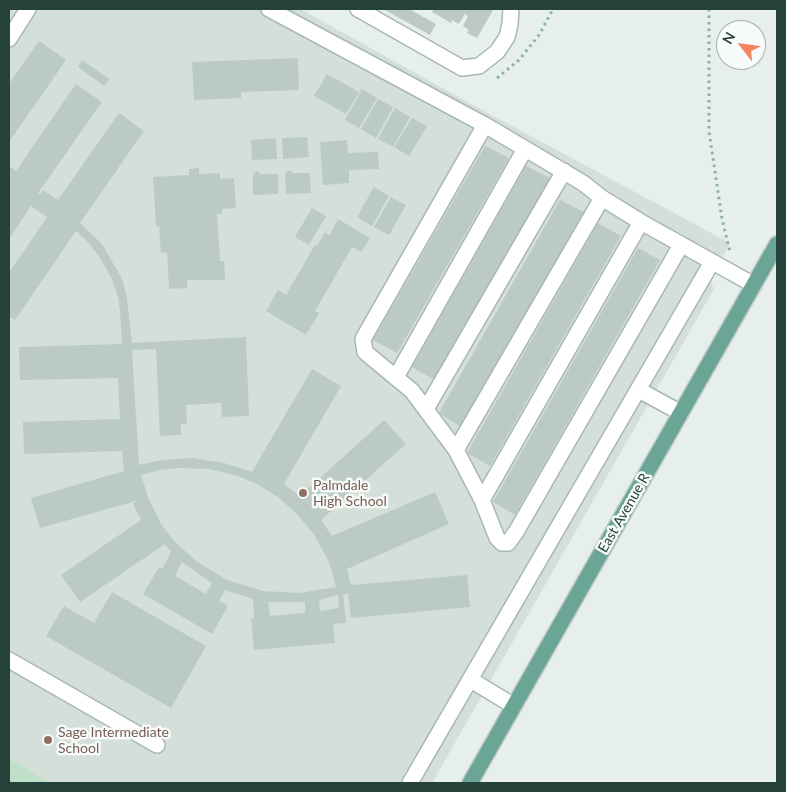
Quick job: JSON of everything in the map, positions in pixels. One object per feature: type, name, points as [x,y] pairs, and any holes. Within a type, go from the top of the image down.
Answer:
[{"type":"main road","name":"East Avenue R","points":[[470,783],[777,244]]},
{"type":"street","points":[[9,39],[28,9]]},
{"type":"street","points":[[269,9],[485,125],[583,183],[602,198],[641,222],[754,285]]},
{"type":"street","points":[[358,9],[462,68],[479,66],[497,52],[507,37],[510,24],[510,9]]},
{"type":"street","points":[[485,125],[363,339],[365,352],[412,391],[456,450],[482,500],[497,538],[502,543],[508,543],[516,532],[681,244]]},
{"type":"street","points":[[396,377],[525,149]]},
{"type":"street","points":[[426,409],[564,172]]},
{"type":"street","points":[[456,450],[602,198]]},
{"type":"street","points":[[482,500],[641,222]]},
{"type":"street","points":[[410,783],[712,262]]},
{"type":"street","points":[[639,390],[681,413]]},
{"type":"street","points":[[9,660],[157,745]]},
{"type":"street","points":[[471,680],[514,706]]},
{"type":"path","points":[[497,78],[519,60],[539,35],[553,9]]},
{"type":"path","points":[[709,9],[709,131],[722,219],[730,252]]},
{"type":"shaded area","name":"Palmdale High School","points":[[9,9],[300,9],[473,105],[730,243],[710,281],[714,289],[432,783],[9,783]]},
{"type":"green space","points":[[9,759],[51,783],[9,783]]},
{"type":"building","points":[[383,9],[409,9],[436,24],[430,35]]},
{"type":"building","points":[[434,9],[493,10],[477,38],[467,33],[469,30],[463,26],[468,16],[465,14],[459,24],[452,20],[451,23],[432,12]]},
{"type":"building","points":[[39,41],[66,60],[9,142],[9,84]]},
{"type":"building","points":[[298,58],[299,90],[241,92],[241,98],[194,100],[192,62]]},
{"type":"building","points":[[82,60],[109,79],[104,86],[78,67]]},
{"type":"building","points":[[327,74],[359,92],[346,114],[314,96]]},
{"type":"building","points":[[76,84],[102,102],[38,193],[40,194],[43,190],[58,200],[119,113],[144,131],[80,223],[102,244],[122,279],[127,298],[132,343],[246,337],[249,416],[222,417],[221,403],[186,405],[187,424],[181,424],[181,435],[160,436],[156,349],[132,350],[139,465],[162,460],[193,458],[224,463],[252,472],[312,369],[341,386],[284,484],[300,496],[384,420],[406,444],[321,520],[332,536],[435,492],[449,524],[347,569],[351,585],[467,575],[470,607],[351,618],[348,594],[343,594],[346,623],[333,624],[335,643],[254,650],[251,619],[254,618],[253,599],[225,590],[219,601],[228,606],[212,634],[143,594],[159,567],[162,569],[171,552],[165,544],[80,602],[61,575],[141,520],[133,503],[139,500],[40,528],[31,498],[124,471],[122,451],[24,454],[23,422],[120,419],[118,378],[20,380],[19,347],[122,344],[118,296],[111,277],[99,256],[76,231],[15,320],[9,316],[9,273],[47,217],[31,206],[9,239],[9,166],[16,171]],"holes":[[[180,468],[209,469],[238,476],[257,484],[278,497],[297,514],[313,533],[329,562],[336,587],[300,593],[263,591],[227,580],[196,561],[174,541],[161,524],[148,497],[141,475],[160,470]],[[182,562],[212,583],[206,594],[175,576]],[[338,595],[339,608],[320,611],[319,600]],[[268,602],[305,602],[305,613],[270,616]]]},
{"type":"building","points":[[362,89],[377,98],[359,128],[345,120]]},
{"type":"building","points":[[378,99],[393,107],[376,138],[361,129]]},
{"type":"building","points":[[395,108],[410,117],[393,147],[378,139]]},
{"type":"building","points":[[412,118],[427,126],[409,156],[394,147]]},
{"type":"building","points":[[307,137],[309,157],[283,159],[282,138]]},
{"type":"building","points":[[276,138],[277,159],[252,160],[251,140]]},
{"type":"building","points":[[347,140],[348,153],[378,152],[379,169],[349,170],[349,183],[323,185],[320,142]]},
{"type":"building","points":[[485,146],[509,158],[397,353],[373,340]]},
{"type":"building","points":[[526,166],[550,178],[435,380],[412,367]]},
{"type":"building","points":[[199,168],[199,174],[220,173],[220,179],[234,178],[236,208],[222,209],[222,214],[217,214],[220,261],[224,261],[225,280],[187,280],[187,288],[169,289],[167,252],[161,253],[159,226],[156,226],[153,177],[189,175],[189,169]]},
{"type":"building","points":[[291,170],[292,173],[310,173],[311,193],[286,194],[285,173]]},
{"type":"building","points":[[259,171],[259,174],[278,174],[278,194],[253,195],[253,175],[255,174],[254,172]]},
{"type":"building","points":[[374,187],[389,196],[372,226],[357,217]]},
{"type":"building","points":[[391,197],[406,205],[389,235],[374,227]]},
{"type":"building","points":[[560,200],[584,212],[461,427],[439,413]]},
{"type":"building","points":[[312,208],[326,216],[309,245],[295,237]]},
{"type":"building","points":[[338,219],[370,238],[361,252],[352,247],[315,311],[319,313],[306,335],[266,311],[278,290],[286,295],[315,245],[317,246],[325,232],[330,235]]},
{"type":"building","points":[[598,223],[621,236],[490,466],[467,453]]},
{"type":"building","points":[[638,248],[660,260],[515,515],[493,502]]},
{"type":"building","points":[[112,592],[206,646],[171,708],[46,636],[64,606],[94,623]]},
{"type":"place","name":"Palmdale High School","points":[[303,493]]},
{"type":"place","name":"Sage Intermediate School","points":[[48,740]]}]
